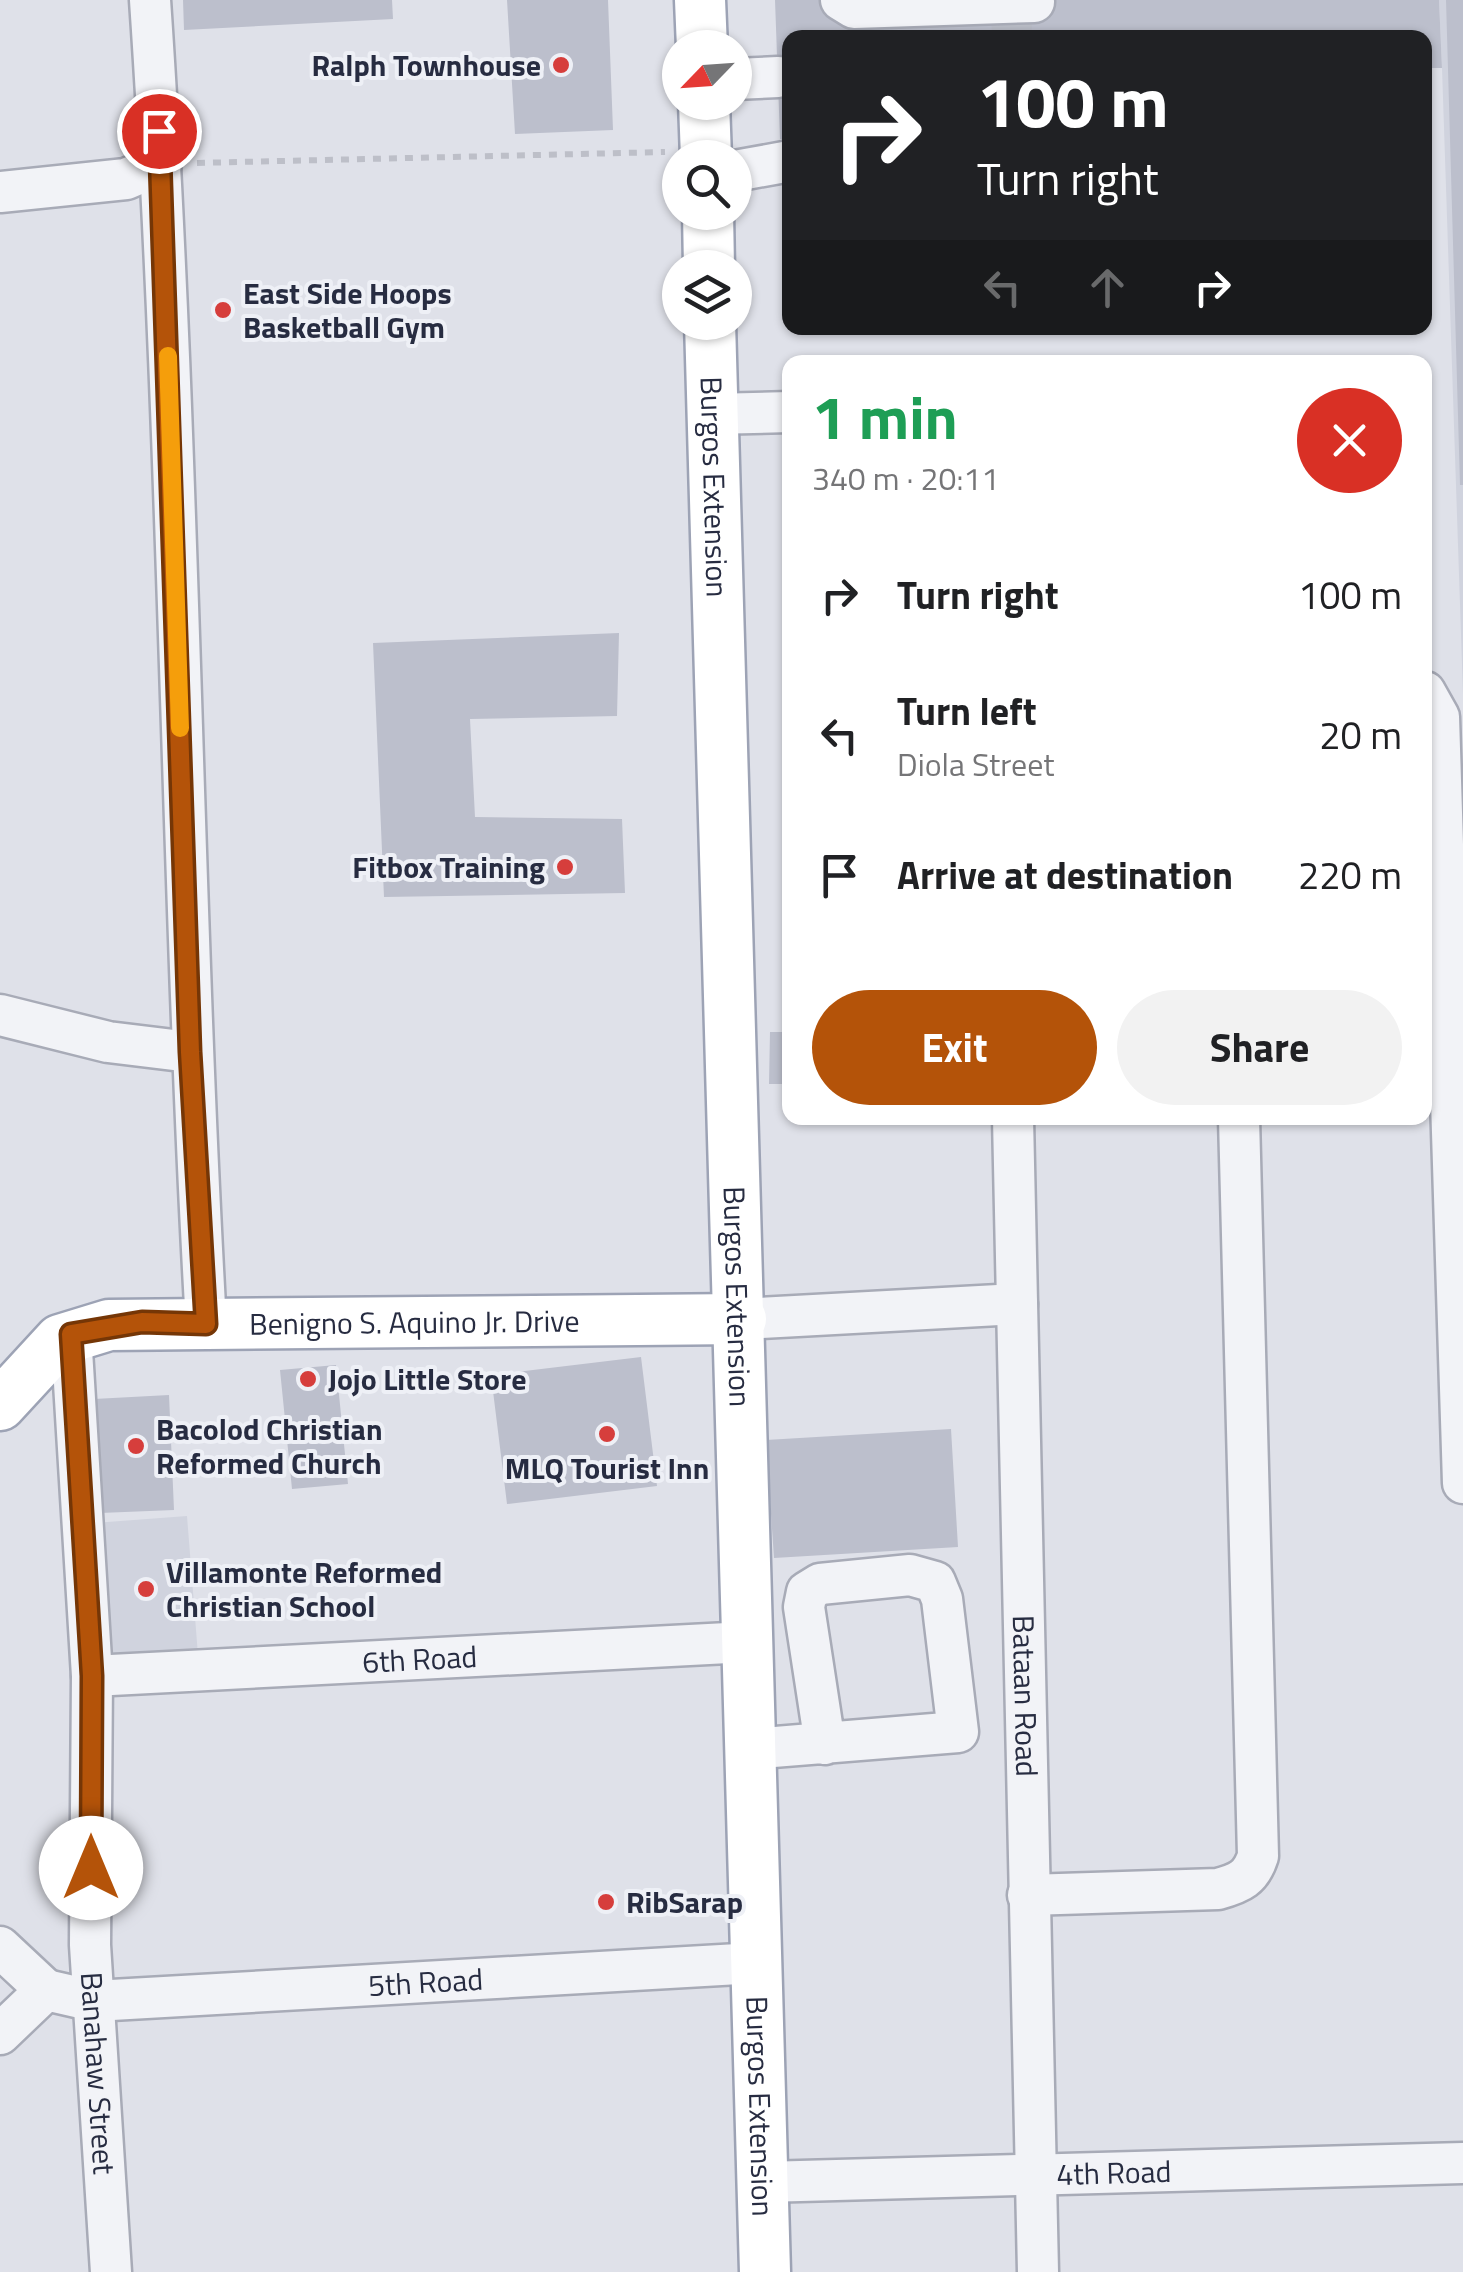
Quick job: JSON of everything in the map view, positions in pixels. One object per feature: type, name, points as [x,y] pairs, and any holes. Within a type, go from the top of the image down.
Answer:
[{"type":"main road","points":[[700,0],[701,30]]},
{"type":"main road","name":"Burgos Extension","points":[[710,340],[765,2272]]},
{"type":"main road","name":"Benigno S. Aquino Jr. Drive","points":[[71,1334],[142,1322],[740,1319]]},
{"type":"main road","points":[[0,1406],[50,1348],[71,1334]]},
{"type":"street","points":[[150,0],[162,164],[190,1052],[206,1324]]},
{"type":"street","points":[[841,0],[854,8],[1034,2]]},
{"type":"street","points":[[752,79],[778,78]]},
{"type":"street","points":[[752,153],[782,159]]},
{"type":"street","points":[[0,192],[126,179],[162,164]]},
{"type":"street","points":[[711,414],[782,412]]},
{"type":"street","points":[[1432,706],[1438,718],[1463,1483]]},
{"type":"street","points":[[0,1016],[108,1042],[190,1052]]},
{"type":"street","name":"Bataan Road","points":[[1014,1125],[1038,2272]]},
{"type":"street","points":[[1028,1895],[1218,1889],[1241,1882],[1253,1872],[1258,1856],[1239,1125]]},
{"type":"street","points":[[740,1319],[1018,1304]]},
{"type":"street","name":"Banahaw Street","points":[[71,1334],[92,1676],[94,2001],[111,2272]]},
{"type":"street","points":[[750,1749],[825,1744],[958,1732],[942,1599],[935,1582],[910,1575],[820,1584],[807,1592],[804,1607],[825,1744]]},
{"type":"street","name":"6th Road","points":[[92,1676],[747,1642]]},
{"type":"street","points":[[0,1947],[46,1990],[0,2034]]},
{"type":"street","name":"5th Road","points":[[46,1990],[94,2001],[756,1962]]},
{"type":"street","name":"4th Road","points":[[764,2182],[1463,2162]]},
{"type":"path","points":[[162,164],[662,148]]},
{"type":"shaded area","points":[[1439,0],[1463,0],[1463,694],[1442,68]]},
{"type":"shaded area","name":"Villamonte Reformed Christian School","points":[[187,1516],[198,1655],[105,1662],[94,1523]]},
{"type":"building","points":[[183,0],[392,0],[393,19],[184,30]]},
{"type":"building","name":"Ralph Townhouse","points":[[507,0],[608,0],[613,130],[515,134]]},
{"type":"building","points":[[775,0],[1439,0],[1442,68],[1432,68],[1432,30],[782,30],[780,139]]},
{"type":"building","points":[[1446,0],[1463,0],[1463,485],[1460,485]]},
{"type":"building","points":[[619,633],[617,716],[470,719],[475,817],[622,819],[625,893],[384,897],[373,643]]},
{"type":"building","points":[[770,1032],[782,1032],[782,1084],[769,1084]]},
{"type":"building","points":[[641,1357],[657,1486],[507,1504],[491,1375]]},
{"type":"building","points":[[336,1365],[348,1484],[292,1489],[280,1370]]},
{"type":"building","name":"Bacolod Christian Reformed Church","points":[[169,1395],[174,1510],[100,1513],[94,1399]]},
{"type":"building","points":[[951,1429],[958,1547],[774,1558],[766,1440]]},
{"type":"tunnel","points":[[1011,0],[1012,30]]},
{"type":"slow traffic","points":[[168,356],[180,728]]},
{"type":"place","name":"Ralph Townhouse","points":[[561,65]]},
{"type":"place","name":"East Side Hoops Basketball Gym","points":[[223,310]]},
{"type":"place","name":"Fitbox Training","points":[[565,867]]},
{"type":"place","name":"Jojo Little Store","points":[[308,1379]]},
{"type":"place","name":"MLQ Tourist Inn","points":[[607,1434]]},
{"type":"place","name":"Bacolod Christian Reformed Church","points":[[136,1446]]},
{"type":"place","name":"Villamonte Reformed Christian School","points":[[146,1589]]},
{"type":"place","name":"RibSarap","points":[[606,1902]]},
{"type":"route","points":[[91,1868],[92,1676],[71,1334],[142,1322],[206,1324],[190,1052],[159,131]]}]
